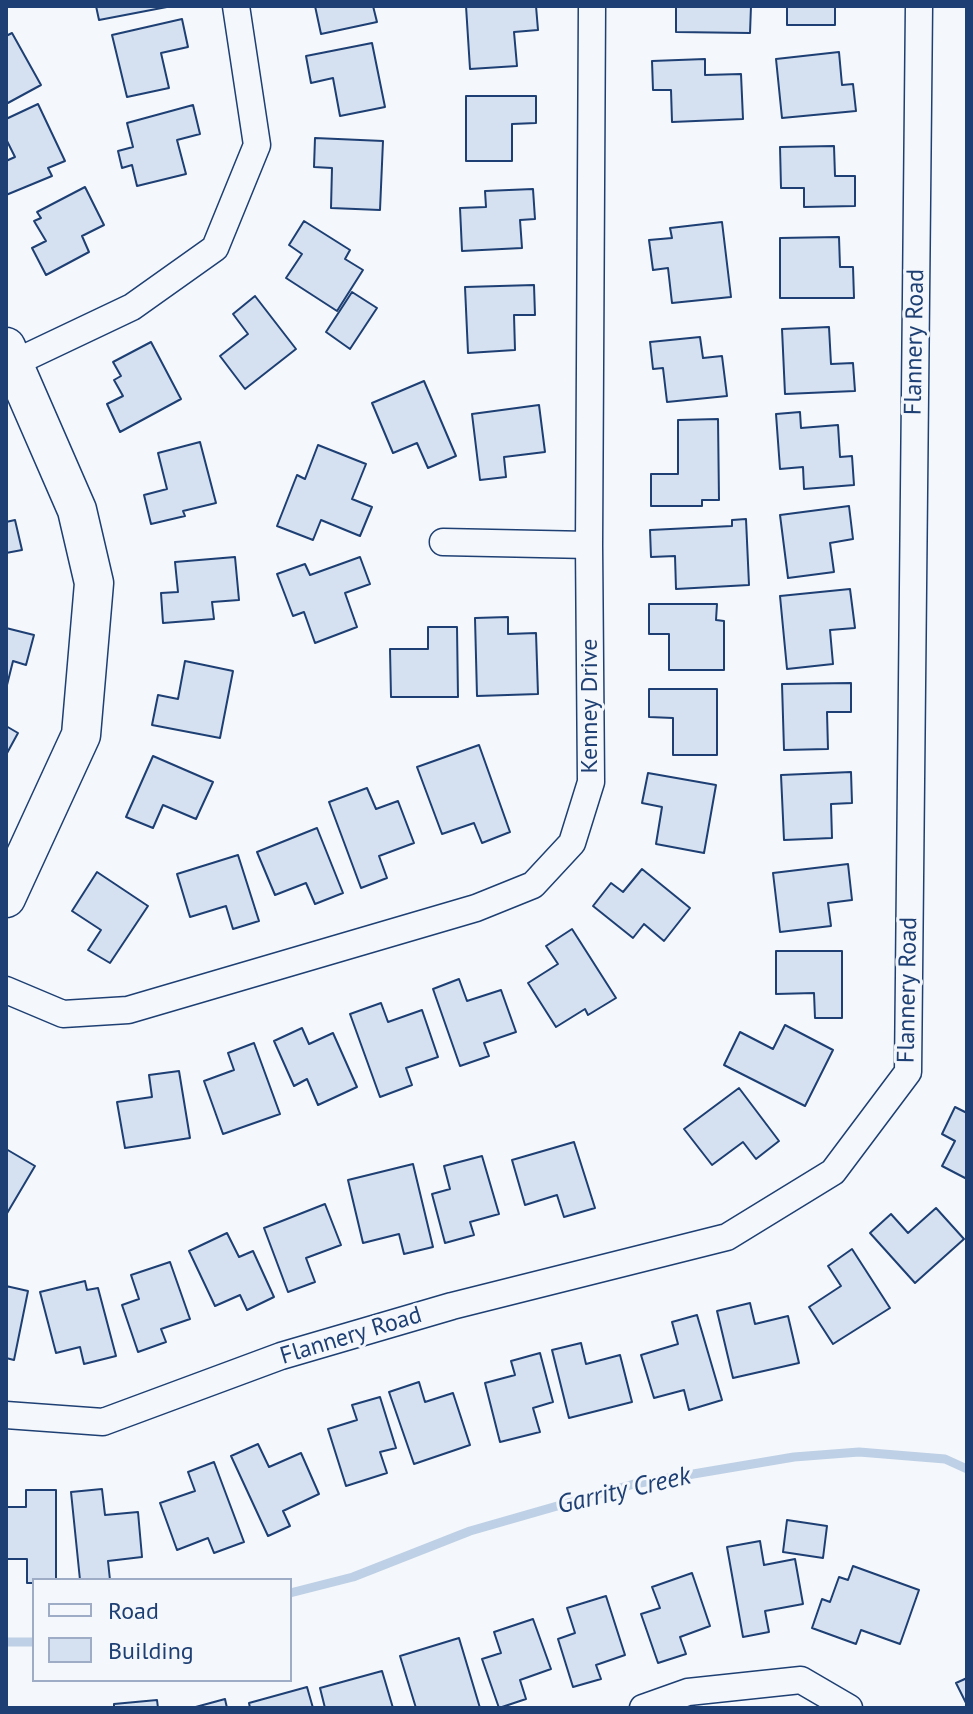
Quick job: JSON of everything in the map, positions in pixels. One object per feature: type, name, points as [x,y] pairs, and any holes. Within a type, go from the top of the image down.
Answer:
[{"type":"street","points":[[6,898],[81,735],[94,583],[77,510],[10,355],[132,307],[215,248],[257,145],[236,6]]},
{"type":"street","name":"Kenney Drive","points":[[6,990],[63,1014],[128,1010],[476,908],[533,885],[572,843],[591,782],[592,6]]},
{"type":"street","name":"Flannery Road","points":[[6,1415],[103,1422],[281,1356],[395,1322],[727,1237],[833,1172],[908,1072],[919,6]]},
{"type":"street","points":[[443,542],[589,545]]},
{"type":"street","points":[[643,1708],[688,1692],[801,1680],[849,1708]]},
{"type":"building","points":[[96,6],[172,6],[99,20]]},
{"type":"building","points":[[315,6],[373,6],[377,22],[321,34]]},
{"type":"building","points":[[466,6],[536,6],[538,30],[514,32],[517,66],[470,69]]},
{"type":"building","points":[[676,6],[751,6],[750,33],[676,32]]},
{"type":"building","points":[[787,6],[835,6],[835,25],[787,25]]},
{"type":"building","points":[[182,19],[188,47],[161,53],[169,88],[127,97],[112,35]]},
{"type":"building","points":[[12,33],[41,85],[6,104],[6,36]]},
{"type":"building","points":[[372,43],[385,107],[340,116],[333,78],[311,83],[306,56]]},
{"type":"building","points":[[839,52],[842,85],[853,84],[856,111],[782,118],[776,59]]},
{"type":"building","points":[[705,59],[705,75],[741,74],[743,119],[672,122],[671,90],[653,90],[652,61]]},
{"type":"building","points":[[466,96],[536,96],[536,123],[512,124],[512,161],[466,161]]},
{"type":"building","points":[[38,104],[65,161],[48,168],[52,176],[6,195],[6,161],[15,157],[6,139],[6,119]]},
{"type":"building","points":[[193,105],[200,134],[177,140],[186,174],[137,186],[132,165],[122,168],[118,151],[133,147],[127,123]]},
{"type":"building","points":[[315,138],[383,141],[380,210],[331,208],[332,168],[314,167]]},
{"type":"building","points":[[834,146],[835,176],[855,176],[855,206],[804,207],[804,188],[781,188],[780,147]]},
{"type":"building","points":[[85,187],[104,225],[82,236],[89,252],[46,275],[32,248],[46,241],[34,221],[41,218],[37,212]]},
{"type":"building","points":[[533,189],[535,219],[520,220],[522,248],[462,251],[460,208],[486,207],[485,191]]},
{"type":"building","points":[[304,221],[350,250],[345,259],[363,270],[337,311],[286,278],[302,254],[289,245]]},
{"type":"building","points":[[722,222],[731,297],[672,303],[668,268],[653,270],[649,240],[672,238],[670,228]]},
{"type":"building","points":[[839,237],[840,267],[853,267],[854,298],[780,298],[780,238]]},
{"type":"building","points":[[534,285],[535,315],[514,315],[515,350],[468,353],[465,287]]},
{"type":"building","points":[[352,292],[377,308],[350,349],[326,332]]},
{"type":"building","points":[[255,296],[296,349],[245,389],[220,356],[248,334],[233,314]]},
{"type":"building","points":[[829,327],[831,364],[853,363],[855,391],[785,394],[782,329]]},
{"type":"building","points":[[700,337],[703,358],[722,356],[727,396],[667,402],[663,368],[653,369],[650,342]]},
{"type":"building","points":[[151,342],[181,399],[120,432],[107,404],[123,396],[114,380],[121,376],[113,362]]},
{"type":"building","points":[[424,381],[456,456],[428,468],[417,443],[393,453],[372,403]]},
{"type":"building","points":[[539,405],[545,452],[504,457],[506,477],[480,480],[472,414]]},
{"type":"building","points":[[800,412],[801,428],[838,425],[840,457],[852,456],[854,485],[804,489],[803,467],[780,469],[776,414]]},
{"type":"building","points":[[718,419],[719,500],[702,500],[702,506],[651,506],[651,474],[678,474],[678,420]]},
{"type":"building","points":[[200,442],[216,503],[183,511],[185,516],[151,524],[144,495],[167,489],[158,453]]},
{"type":"building","points":[[318,445],[366,464],[352,499],[372,507],[360,536],[321,520],[313,540],[277,526],[297,475],[305,479]]},
{"type":"building","points":[[849,506],[853,539],[830,543],[834,572],[788,578],[780,515]]},
{"type":"building","points":[[746,519],[749,585],[676,589],[675,556],[651,557],[650,530],[732,526],[732,520]]},
{"type":"building","points":[[15,520],[22,550],[6,553],[6,522]]},
{"type":"building","points":[[235,557],[239,600],[212,602],[214,619],[163,623],[161,593],[178,592],[175,562]]},
{"type":"building","points":[[360,557],[370,584],[345,593],[357,627],[315,643],[304,612],[293,616],[277,574],[305,564],[310,575]]},
{"type":"building","points":[[850,589],[855,628],[830,630],[833,664],[787,669],[780,596]]},
{"type":"building","points":[[649,604],[717,604],[716,620],[724,621],[724,670],[669,670],[669,634],[649,634]]},
{"type":"building","points":[[508,617],[508,634],[536,633],[538,694],[477,696],[475,618]]},
{"type":"building","points":[[428,627],[457,627],[458,697],[391,697],[390,649],[428,649]]},
{"type":"building","points":[[6,628],[34,635],[26,665],[13,661],[6,689]]},
{"type":"building","points":[[185,661],[233,671],[220,738],[152,725],[158,695],[178,699]]},
{"type":"building","points":[[851,683],[851,712],[827,712],[828,749],[784,750],[782,684]]},
{"type":"building","points":[[649,689],[717,689],[717,755],[673,755],[673,718],[649,717]]},
{"type":"building","points":[[6,726],[18,733],[6,755]]},
{"type":"building","points":[[479,745],[510,832],[482,843],[474,823],[442,834],[417,767]]},
{"type":"building","points":[[153,756],[213,782],[196,819],[163,805],[153,828],[126,817]]},
{"type":"building","points":[[851,772],[852,803],[831,804],[832,838],[784,840],[781,775]]},
{"type":"building","points":[[648,773],[716,785],[704,853],[656,844],[662,807],[642,803]]},
{"type":"building","points":[[367,788],[376,809],[398,801],[414,843],[379,856],[387,878],[361,888],[329,802]]},
{"type":"building","points":[[317,828],[343,893],[315,904],[306,883],[275,895],[257,852]]},
{"type":"building","points":[[238,855],[259,921],[233,929],[226,906],[190,917],[177,874]]},
{"type":"building","points":[[848,864],[852,900],[828,903],[831,926],[780,932],[773,873]]},
{"type":"building","points":[[642,869],[690,908],[664,941],[644,924],[633,938],[593,906],[611,883],[623,892]]},
{"type":"building","points":[[97,872],[148,906],[110,963],[88,950],[101,930],[72,911]]},
{"type":"building","points":[[572,929],[616,998],[588,1015],[585,1009],[556,1027],[528,983],[558,964],[546,946]]},
{"type":"building","points":[[776,951],[842,951],[842,1018],[815,1018],[814,993],[776,994]]},
{"type":"building","points":[[459,979],[467,1001],[501,990],[516,1032],[484,1043],[489,1056],[460,1066],[433,989]]},
{"type":"building","points":[[381,1003],[388,1022],[422,1010],[438,1057],[406,1068],[412,1085],[380,1097],[350,1014]]},
{"type":"building","points":[[785,1025],[833,1050],[805,1106],[724,1065],[740,1032],[773,1049]]},
{"type":"building","points":[[302,1028],[309,1044],[333,1033],[357,1087],[318,1105],[307,1079],[294,1086],[274,1041]]},
{"type":"building","points":[[254,1043],[280,1114],[223,1134],[204,1081],[234,1070],[228,1053]]},
{"type":"building","points":[[179,1071],[190,1138],[125,1148],[117,1102],[152,1097],[149,1075]]},
{"type":"building","points":[[739,1088],[779,1141],[756,1159],[743,1142],[712,1165],[684,1129]]},
{"type":"building","points":[[955,1107],[967,1113],[967,1179],[942,1166],[955,1141],[942,1134]]},
{"type":"building","points":[[574,1142],[595,1208],[564,1217],[557,1195],[525,1205],[512,1160]]},
{"type":"building","points":[[6,1149],[35,1166],[6,1215]]},
{"type":"building","points":[[482,1156],[499,1214],[470,1222],[474,1235],[445,1243],[432,1194],[450,1189],[444,1166]]},
{"type":"building","points":[[413,1164],[433,1247],[404,1254],[399,1234],[363,1243],[348,1180]]},
{"type":"building","points":[[325,1204],[341,1245],[306,1258],[315,1282],[288,1292],[264,1228]]},
{"type":"building","points":[[936,1208],[964,1239],[915,1283],[870,1233],[891,1214],[908,1233]]},
{"type":"building","points":[[227,1233],[239,1257],[253,1251],[274,1297],[247,1310],[240,1295],[215,1306],[189,1251]]},
{"type":"building","points":[[852,1249],[890,1308],[833,1344],[809,1307],[841,1286],[828,1266]]},
{"type":"building","points":[[170,1262],[190,1319],[161,1329],[166,1342],[138,1352],[122,1305],[139,1299],[131,1275]]},
{"type":"building","points":[[85,1281],[87,1290],[98,1288],[116,1356],[84,1364],[80,1347],[56,1353],[40,1292]]},
{"type":"building","points":[[6,1286],[28,1291],[14,1360],[6,1358]]},
{"type":"building","points":[[750,1303],[755,1324],[788,1316],[799,1363],[733,1378],[717,1311]]},
{"type":"building","points":[[697,1315],[722,1400],[689,1410],[684,1390],[654,1398],[641,1355],[678,1344],[672,1322]]},
{"type":"building","points":[[581,1343],[586,1364],[620,1355],[632,1402],[569,1418],[552,1350]]},
{"type":"building","points":[[540,1353],[553,1402],[533,1408],[540,1432],[500,1442],[485,1383],[515,1375],[511,1361]]},
{"type":"building","points":[[419,1382],[425,1402],[453,1393],[470,1445],[414,1464],[389,1392]]},
{"type":"building","points":[[380,1397],[396,1448],[380,1452],[387,1473],[346,1486],[328,1429],[357,1420],[352,1405]]},
{"type":"building","points":[[258,1444],[269,1467],[301,1453],[319,1494],[283,1511],[290,1526],[268,1536],[231,1456]]},
{"type":"building","points":[[214,1462],[244,1542],[214,1553],[208,1538],[177,1550],[160,1503],[195,1491],[188,1472]]},
{"type":"building","points":[[102,1489],[105,1515],[138,1512],[142,1557],[108,1561],[110,1578],[80,1578],[71,1492]]},
{"type":"building","points":[[26,1490],[56,1490],[56,1578],[32,1578],[32,1583],[27,1583],[27,1559],[6,1559],[6,1507],[26,1507]]},
{"type":"building","points":[[787,1520],[827,1526],[823,1558],[783,1552]]},
{"type":"building","points":[[760,1541],[764,1565],[795,1559],[803,1604],[765,1611],[769,1632],[743,1637],[727,1547]]},
{"type":"building","points":[[853,1566],[919,1590],[900,1644],[861,1630],[856,1644],[812,1628],[822,1599],[830,1602],[839,1577],[848,1580]]},
{"type":"building","points":[[692,1573],[710,1626],[680,1637],[686,1654],[658,1663],[641,1614],[660,1608],[652,1587]]},
{"type":"building","points":[[606,1596],[625,1655],[596,1665],[601,1679],[573,1687],[558,1639],[575,1633],[567,1608]]},
{"type":"building","points":[[533,1619],[551,1669],[520,1680],[526,1699],[499,1708],[482,1659],[501,1653],[494,1632]]},
{"type":"building","points":[[459,1638],[480,1708],[416,1708],[400,1656]]},
{"type":"building","points":[[382,1671],[393,1708],[325,1708],[320,1688]]},
{"type":"building","points":[[967,1678],[967,1705],[956,1683]]},
{"type":"building","points":[[307,1687],[313,1708],[250,1708],[249,1703]]},
{"type":"building","points":[[225,1699],[227,1708],[192,1708]]},
{"type":"building","points":[[157,1700],[158,1708],[114,1708],[114,1704]]},
{"type":"waterway","name":"Garrity Creek","points":[[292,1592],[353,1577],[470,1531],[634,1484],[794,1457],[859,1452],[945,1459],[967,1469]]},
{"type":"waterway","name":"Garrity Creek","points":[[6,1642],[32,1642]]}]
